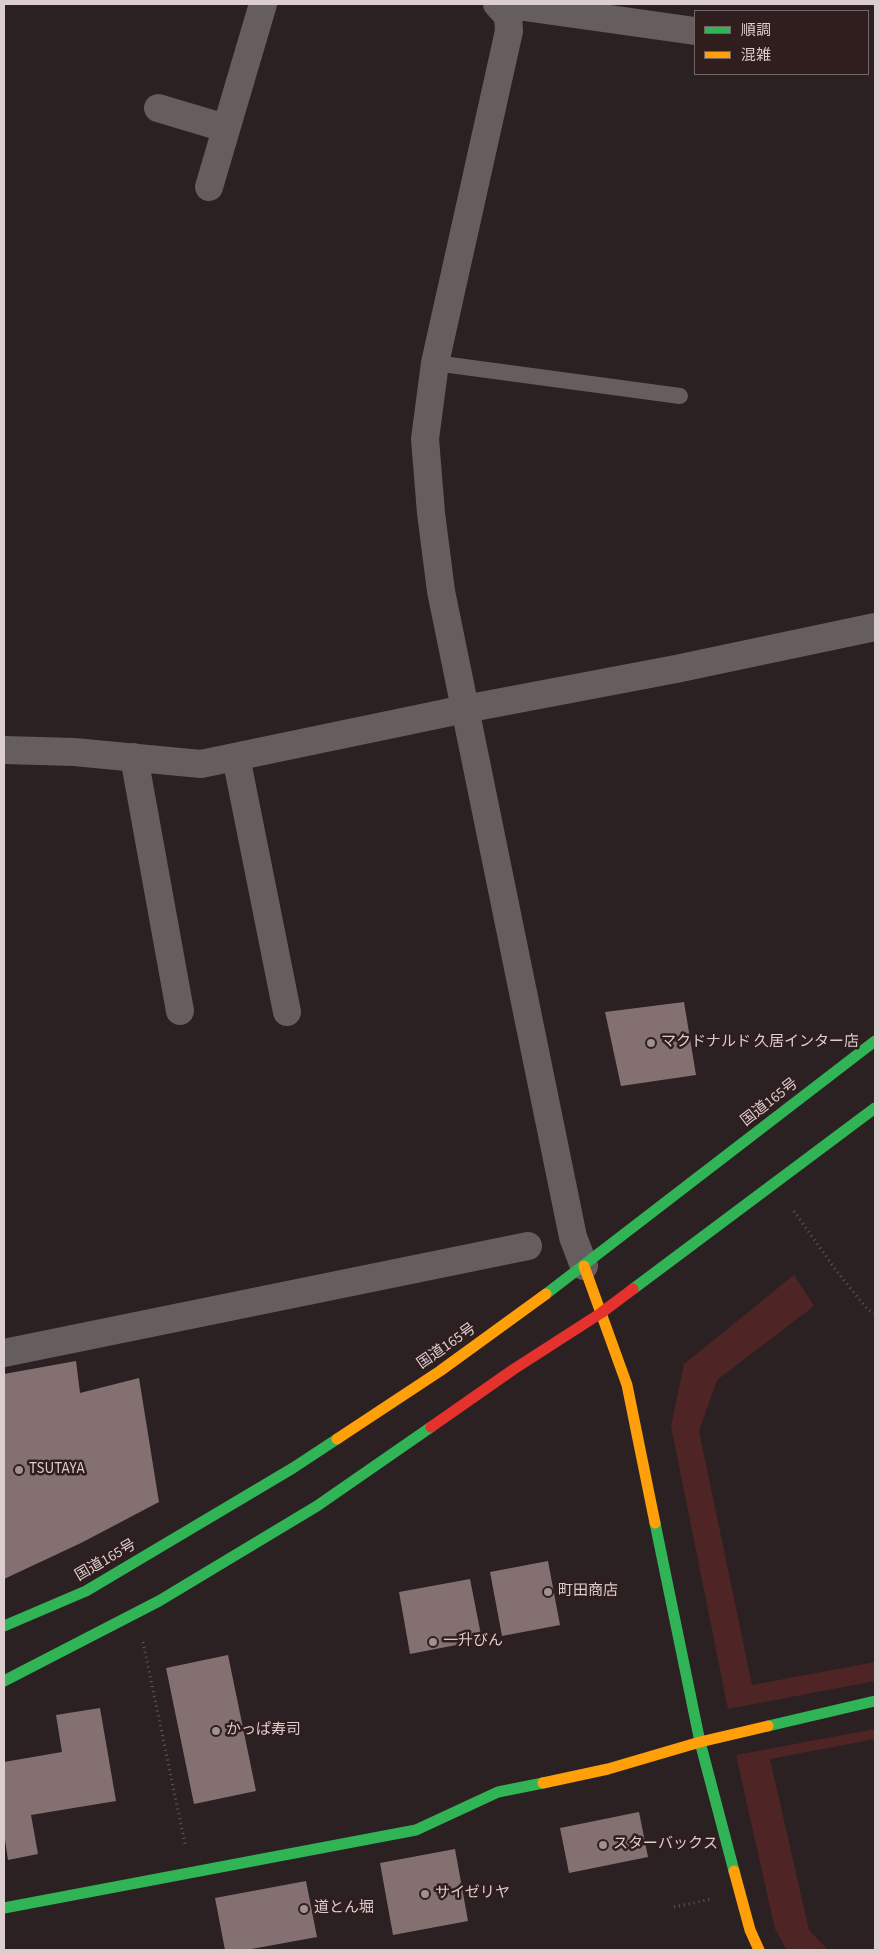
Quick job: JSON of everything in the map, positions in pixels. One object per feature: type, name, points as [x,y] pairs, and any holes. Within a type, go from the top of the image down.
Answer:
[{"type":"main road","name":"国道165号","points":[[4,1626],[86,1591],[293,1468],[440,1371],[584,1266],[875,1041]]},
{"type":"main road","points":[[4,1681],[159,1601],[317,1506],[514,1369],[601,1313],[875,1108]]},
{"type":"main road","points":[[584,1266],[627,1385],[700,1742],[750,1930],[759,1950]]},
{"type":"main road","points":[[4,1908],[416,1830],[498,1792],[608,1769],[700,1742],[875,1701]]},
{"type":"street","points":[[209,187],[263,4]]},
{"type":"street","points":[[500,7],[517,6],[694,31]]},
{"type":"street","points":[[500,7],[508,16],[509,31],[435,362],[425,439],[431,513],[441,591],[573,1237],[584,1266]]},
{"type":"street","points":[[158,108],[225,128]]},
{"type":"street","points":[[4,750],[74,752],[201,764],[465,709],[676,669],[875,627]]},
{"type":"street","points":[[134,757],[180,1010]]},
{"type":"street","points":[[236,757],[287,1012]]},
{"type":"street","points":[[4,1353],[528,1246]]},
{"type":"lane","points":[[435,362],[680,396]]},
{"type":"path","points":[[794,1211],[868,1310],[875,1313]]},
{"type":"path","points":[[142,1638],[191,1872]]},
{"type":"path","points":[[674,1907],[740,1894]]},
{"type":"shaded area","points":[[794,1275],[814,1306],[717,1380],[699,1431],[752,1685],[875,1662],[875,1681],[728,1709],[671,1426],[684,1364]]},
{"type":"shaded area","points":[[875,1729],[875,1739],[770,1759],[809,1930],[828,1950],[787,1950],[775,1929],[736,1755]]},
{"type":"building","name":"マクドナルド 久居インター店","points":[[684,1002],[696,1075],[621,1086],[605,1012]]},
{"type":"building","points":[[76,1361],[80,1393],[139,1378],[159,1502],[81,1543],[4,1579],[4,1374]]},
{"type":"building","points":[[548,1561],[560,1625],[502,1636],[490,1572]]},
{"type":"building","points":[[470,1579],[482,1640],[410,1654],[399,1592]]},
{"type":"building","points":[[228,1655],[256,1791],[194,1804],[166,1668]]},
{"type":"building","points":[[100,1708],[116,1801],[31,1815],[38,1854],[8,1860],[4,1833],[4,1762],[62,1752],[56,1715]]},
{"type":"building","points":[[639,1812],[648,1857],[569,1873],[560,1828]]},
{"type":"building","points":[[455,1849],[468,1921],[393,1935],[380,1863]]},
{"type":"building","points":[[306,1881],[317,1937],[246,1950],[225,1950],[215,1898]]},
{"type":"traffic: fast","points":[[546,1294],[875,1041]]},
{"type":"traffic: fast","points":[[633,1289],[875,1108]]},
{"type":"traffic: fast","points":[[4,1681],[159,1601],[317,1506],[431,1427]]},
{"type":"traffic: fast","points":[[4,1626],[86,1591],[293,1468],[337,1439]]},
{"type":"traffic: fast","points":[[655,1523],[700,1742],[734,1871]]},
{"type":"traffic: fast","points":[[768,1726],[875,1701]]},
{"type":"traffic: fast","points":[[4,1908],[416,1830],[498,1792],[543,1783]]},
{"type":"traffic: slow","points":[[584,1266],[627,1385],[655,1523]]},
{"type":"traffic: slow","points":[[337,1439],[440,1371],[546,1294]]},
{"type":"traffic: slow","points":[[543,1783],[608,1769],[700,1742],[768,1726]]},
{"type":"traffic: slow","points":[[734,1871],[750,1930],[759,1950]]},
{"type":"traffic: jam","points":[[431,1427],[514,1369],[601,1313],[633,1289]]},
{"type":"place","name":"マクドナルド 久居インター店","points":[[651,1043]]},
{"type":"place","name":"TSUTAYA","points":[[19,1470]]},
{"type":"place","name":"町田商店","points":[[548,1592]]},
{"type":"place","name":"一升びん","points":[[433,1642]]},
{"type":"place","name":"かっぱ寿司","points":[[216,1731]]},
{"type":"place","name":"スターバックス","points":[[603,1845]]},
{"type":"place","name":"サイゼリヤ","points":[[425,1894]]},
{"type":"place","name":"道とん堀","points":[[304,1909]]}]
